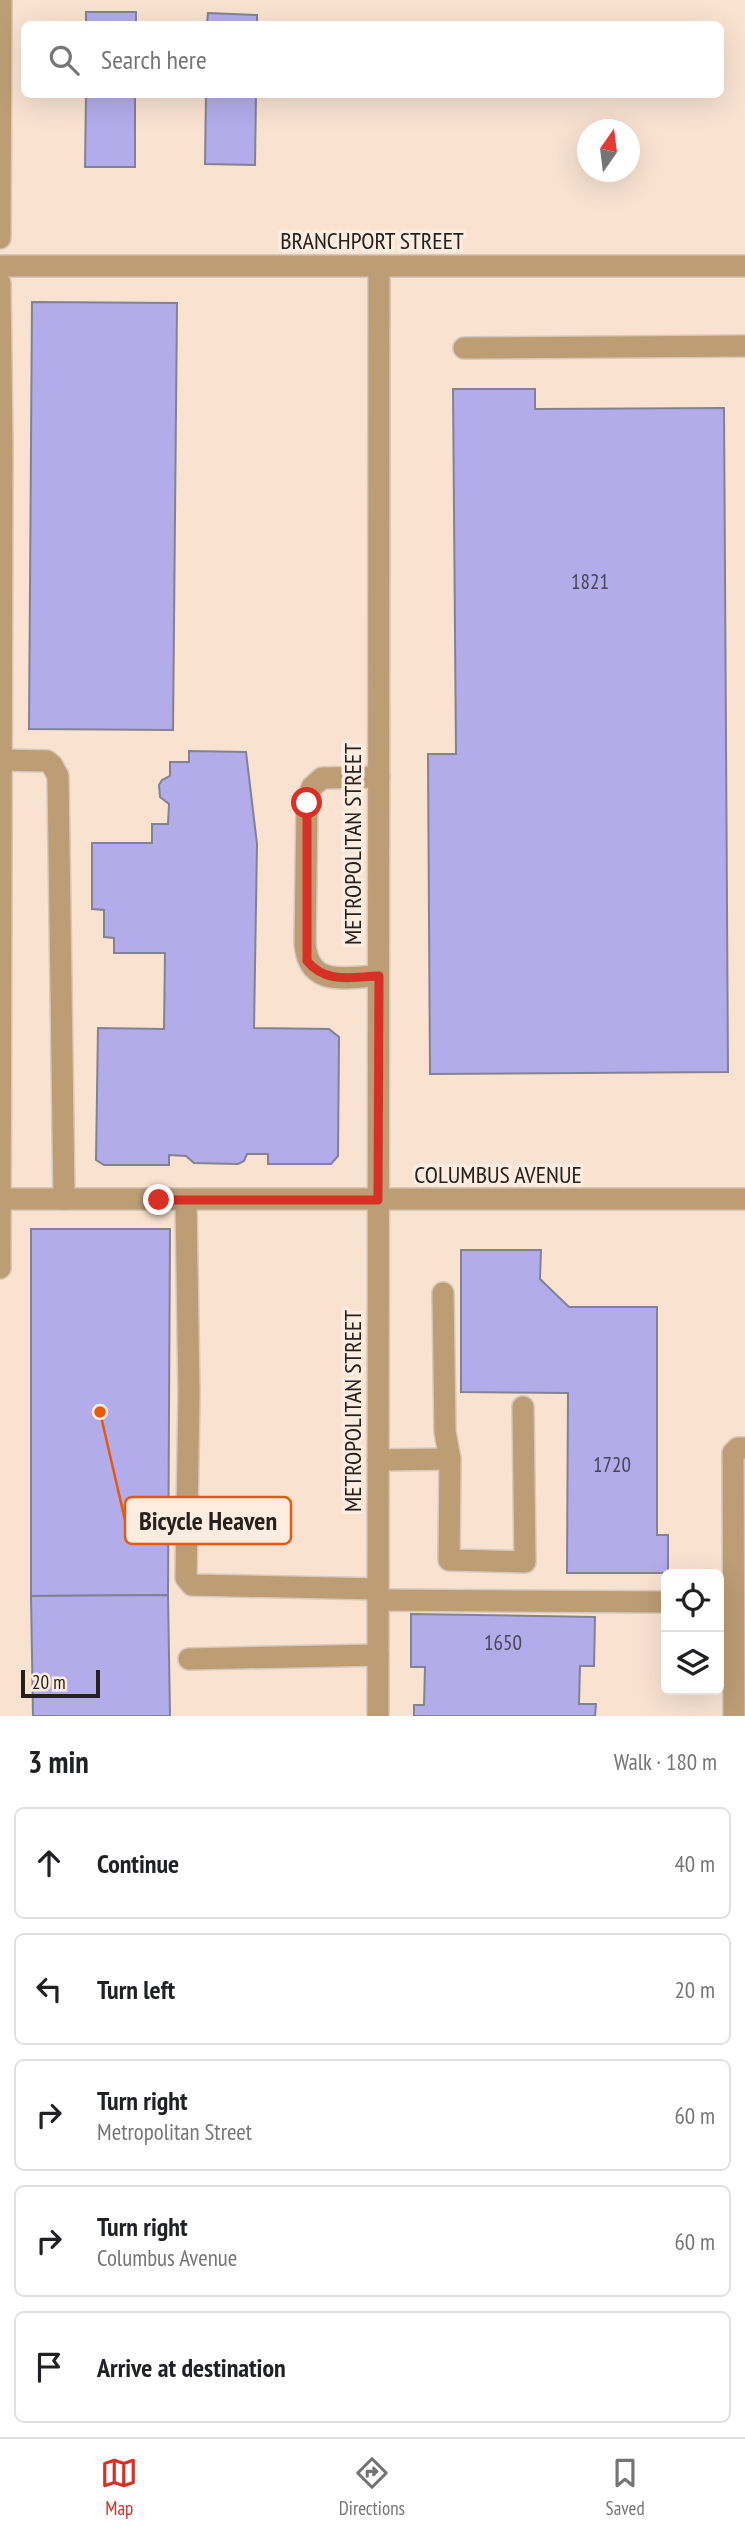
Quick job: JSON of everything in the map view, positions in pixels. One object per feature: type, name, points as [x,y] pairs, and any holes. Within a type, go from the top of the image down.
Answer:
[{"type":"street","points":[[0,238],[1,0]]},
{"type":"street","name":"BRANCHPORT STREET","points":[[0,266],[745,266]]},
{"type":"street","name":"METROPOLITAN STREET","points":[[378,1716],[379,267]]},
{"type":"street","points":[[0,283],[0,1268]]},
{"type":"street","points":[[464,348],[745,346]]},
{"type":"street","points":[[1,766],[47,761],[58,776],[64,1199]]},
{"type":"street","points":[[379,777],[322,778],[312,787],[307,803],[305,944],[307,961],[316,972],[333,978],[379,976]]},
{"type":"street","name":"COLUMBUS AVENUE","points":[[0,1199],[745,1199]]},
{"type":"street","points":[[186,1201],[189,1394],[186,1577],[192,1585],[378,1594],[661,1602]]},
{"type":"street","points":[[443,1293],[445,1432],[450,1459],[449,1560],[525,1562],[523,1407]]},
{"type":"street","points":[[734,1716],[726,1602],[733,1453],[738,1448],[745,1448]]},
{"type":"street","points":[[378,1461],[450,1459]]},
{"type":"street","points":[[189,1659],[378,1655]]},
{"type":"shaded area","points":[[0,0],[745,0],[745,1716],[0,1716]]},
{"type":"building","points":[[86,12],[136,12],[136,21],[86,21]]},
{"type":"building","points":[[208,13],[257,15],[257,21],[207,21]]},
{"type":"building","points":[[86,98],[135,98],[135,167],[85,167]]},
{"type":"building","points":[[206,98],[256,98],[255,165],[205,164]]},
{"type":"building","points":[[32,302],[177,303],[173,730],[29,729]]},
{"type":"building","points":[[453,389],[535,389],[535,409],[724,408],[728,1072],[430,1074],[428,754],[456,754]]},
{"type":"building","points":[[189,751],[246,752],[257,844],[254,1028],[329,1029],[339,1037],[338,1156],[331,1164],[268,1164],[268,1154],[247,1154],[244,1161],[238,1164],[194,1163],[186,1156],[169,1155],[169,1165],[104,1165],[96,1160],[98,1028],[164,1029],[165,953],[114,953],[114,938],[104,937],[104,910],[92,909],[92,843],[152,843],[152,824],[168,824],[169,804],[160,797],[159,785],[170,776],[170,762],[189,762]]},
{"type":"building","points":[[31,1229],[170,1229],[168,1595],[31,1596]]},
{"type":"building","points":[[461,1250],[541,1250],[540,1279],[569,1307],[657,1307],[657,1535],[668,1535],[668,1569],[661,1569],[661,1573],[567,1573],[568,1393],[461,1392]]},
{"type":"building","points":[[168,1595],[170,1716],[33,1716],[31,1596]]},
{"type":"building","points":[[411,1614],[595,1617],[594,1666],[580,1666],[579,1704],[596,1704],[595,1716],[414,1716],[414,1705],[424,1705],[425,1667],[411,1667]]},
{"type":"place","name":"Bicycle Heaven","points":[[100,1412]]},
{"type":"route","points":[[159,1200],[378,1200],[379,976],[333,978],[316,972],[307,961],[307,803]]}]
